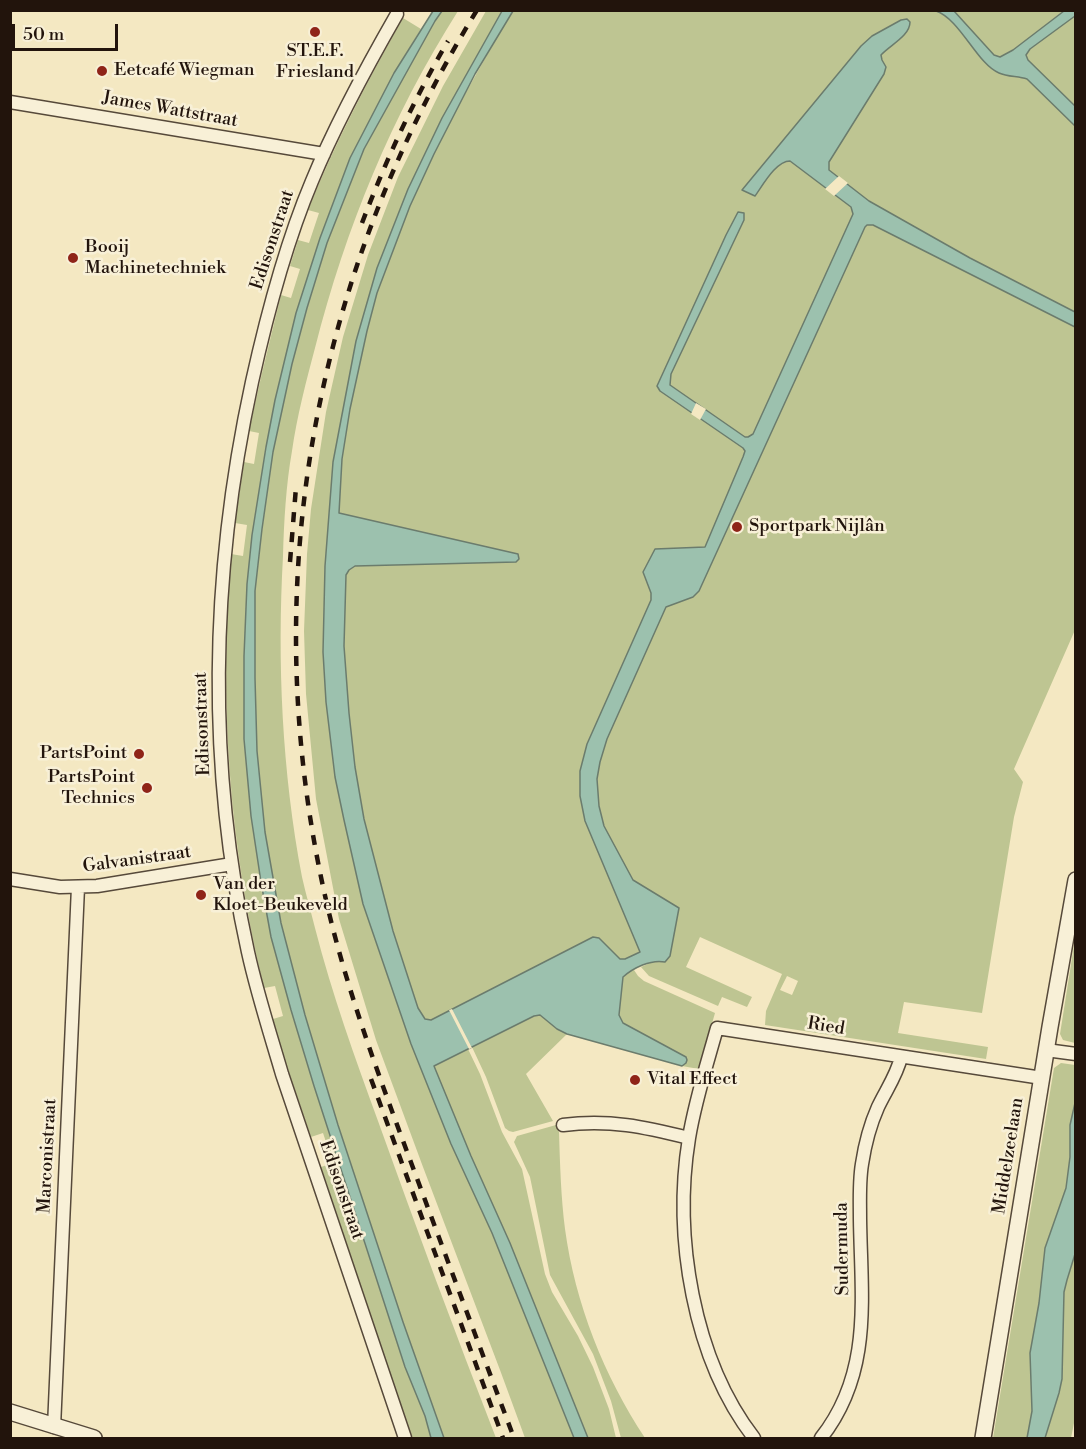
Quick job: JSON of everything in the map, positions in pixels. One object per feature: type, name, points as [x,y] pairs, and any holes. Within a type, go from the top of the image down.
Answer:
[{"type":"street","name":"Edisonstraat","points":[[397,14],[346,106],[304,200],[263,336],[246,412],[229,514],[222,585],[218,699],[224,798],[232,864],[248,952],[264,1017],[405,1438]]},
{"type":"street","name":"James Wattstraat","points":[[10,102],[324,154]]},
{"type":"street","name":"Galvanistraat","points":[[10,879],[60,887],[78,887],[117,884],[232,864]]},
{"type":"street","name":"Middelzeelaan","points":[[982,1438],[1076,880]]},
{"type":"street","name":"Marconistraat","points":[[54,1427],[78,887]]},
{"type":"street","name":"Ried","points":[[754,1438],[738,1414],[708,1349],[688,1268],[684,1186],[689,1138],[717,1028],[1042,1078]]},
{"type":"street","points":[[1046,1050],[1076,1054]]},
{"type":"street","name":"Sudermuda","points":[[821,1438],[842,1404],[857,1363],[862,1329],[860,1186],[862,1163],[871,1127],[897,1072],[901,1057]]},
{"type":"street","points":[[563,1125],[583,1122],[620,1123],[689,1138]]},
{"type":"street","points":[[10,1412],[94,1438]]},
{"type":"shaded area","points":[[433,11],[442,11],[364,149],[327,243],[292,364],[273,452],[262,529],[255,591],[255,678],[257,751],[265,832],[281,923],[305,1015],[338,1125],[444,1438],[431,1438],[425,1416],[405,1367],[291,1010],[271,937],[261,882],[251,816],[244,739],[244,656],[252,535],[275,400],[296,313],[320,238],[350,158],[394,73]]},
{"type":"shaded area","points":[[442,11],[458,11],[412,91],[373,174],[341,259],[305,386],[288,477],[281,596],[281,677],[286,757],[295,837],[302,877],[322,953],[361,1074],[496,1438],[444,1438],[403,1322],[338,1125],[305,1015],[281,923],[265,832],[257,751],[255,591],[273,452],[292,364],[327,243],[364,149]]},
{"type":"shaded area","points":[[486,11],[502,11],[442,118],[408,189],[377,268],[356,341],[333,462],[325,566],[323,652],[326,702],[335,777],[363,904],[411,1044],[451,1144],[492,1233],[574,1438],[525,1438],[376,1040],[339,919],[316,799],[306,694],[304,631],[311,509],[326,412],[343,337],[368,255],[398,177],[443,86]]},
{"type":"shaded area","points":[[502,11],[513,11],[475,74],[434,154],[410,206],[377,293],[350,409],[342,459],[339,513],[518,554],[519,559],[516,562],[355,566],[346,575],[344,646],[355,767],[364,819],[393,931],[418,1008],[425,1019],[431,1020],[593,937],[599,938],[620,959],[640,952],[585,821],[580,796],[580,771],[587,744],[651,600],[651,593],[643,572],[655,549],[705,547],[745,451],[660,391],[657,386],[726,235],[738,212],[744,213],[744,220],[671,374],[670,385],[745,437],[753,434],[853,214],[851,207],[790,161],[775,169],[755,196],[742,190],[861,46],[872,36],[901,20],[907,19],[910,22],[907,32],[881,55],[886,67],[884,74],[829,162],[829,170],[869,201],[970,258],[1075,312],[1075,327],[873,225],[865,227],[699,591],[693,597],[666,607],[607,739],[600,762],[597,779],[599,806],[604,826],[633,880],[679,908],[670,956],[665,962],[642,965],[623,977],[619,1015],[623,1023],[686,1057],[686,1063],[682,1066],[567,1034],[540,1015],[434,1066],[510,1243],[588,1438],[574,1438],[492,1233],[451,1144],[411,1044],[363,904],[335,777],[326,702],[323,652],[325,566],[333,462],[356,341],[377,268],[408,189],[442,118]]},
{"type":"shaded area","name":"Sportpark Nijlân","points":[[513,11],[1075,11],[1075,630],[1014,769],[1023,782],[1014,817],[982,1013],[904,1002],[898,1033],[988,1047],[986,1059],[765,1025],[766,1011],[782,974],[700,937],[686,967],[752,997],[747,1007],[722,997],[718,1006],[649,976],[641,967],[657,960],[679,908],[659,897],[639,953],[620,959],[599,938],[593,937],[431,1020],[425,1019],[418,1008],[393,931],[364,819],[355,767],[344,646],[346,575],[349,569],[355,566],[516,562],[519,559],[518,554],[339,513],[342,459],[350,409],[377,293],[410,206],[434,154]],"holes":[[[787,976],[798,981],[792,995],[780,990]]]},
{"type":"shaded area","points":[[936,11],[954,11],[994,55],[1000,57],[1013,50],[1064,11],[1075,11],[1075,16],[1030,49],[1026,55],[1028,60],[1075,106],[1075,126],[1027,79],[1002,74],[991,68],[953,23]]},
{"type":"shaded area","points":[[403,18],[421,29],[394,73],[350,158],[320,238],[275,400],[252,535],[247,584],[244,739],[251,816],[271,937],[314,1086],[405,1367],[425,1416],[431,1438],[412,1438],[321,1167],[333,1163],[323,1133],[311,1137],[285,1061],[273,1019],[283,1016],[275,986],[264,988],[242,881],[230,773],[227,719],[226,664],[231,554],[243,556],[247,525],[235,523],[244,462],[254,464],[259,433],[249,431],[281,295],[291,298],[300,269],[290,266],[298,240],[309,243],[319,213],[308,210],[329,160]]},
{"type":"shaded area","points":[[1075,939],[1076,1043],[1063,1040],[1060,1034]]},
{"type":"shaded area","points":[[634,970],[644,981],[715,1013],[699,1069],[682,1066],[686,1063],[686,1057],[623,1023],[619,1015],[623,977],[629,971]]},
{"type":"shaded area","points":[[540,1015],[567,1034],[526,1074],[553,1121],[513,1132],[505,1128],[472,1047]]},
{"type":"shaded area","points":[[468,1049],[502,1132],[522,1169],[545,1274],[552,1292],[593,1367],[609,1409],[616,1438],[588,1438],[510,1243],[433,1066]]},
{"type":"shaded area","points":[[1061,1063],[1075,1065],[1075,1103],[1070,1125],[1070,1157],[1066,1188],[1045,1248],[1039,1303],[1030,1353],[1032,1411],[1027,1438],[993,1438],[1054,1068]]},
{"type":"shaded area","points":[[1075,1103],[1075,1254],[1064,1292],[1062,1379],[1045,1438],[1027,1438],[1032,1411],[1030,1353],[1039,1303],[1045,1248],[1066,1188],[1070,1157],[1070,1125]]},
{"type":"shaded area","points":[[556,1125],[559,1132],[565,1229],[576,1284],[604,1364],[645,1438],[621,1438],[611,1401],[593,1354],[550,1275],[530,1177],[514,1142],[517,1136]]},
{"type":"shaded area","points":[[1075,1254],[1075,1418],[1071,1438],[1045,1438],[1062,1379],[1064,1292]]},
{"type":"pier","points":[[839,176],[848,183],[834,196],[825,189]]},
{"type":"pier","points":[[696,403],[706,409],[700,420],[691,414]]},
{"type":"pier","points":[[452,1009],[472,1048],[469,1049],[449,1010]]},
{"type":"railway","points":[[477,10],[419,116],[372,225],[336,337],[311,451],[298,567],[297,684],[308,802],[339,951],[387,1098],[514,1438]]},
{"type":"railway","points":[[362,223],[401,130],[448,41]]},
{"type":"railway","points":[[290,562],[296,487]]},
{"type":"railway","points":[[371,1079],[503,1438]]},
{"type":"place","name":"ST.E.F. Friesland","points":[[315,32]]},
{"type":"place","name":"Eetcafé Wiegman","points":[[102,71]]},
{"type":"place","name":"Booij Machinetechniek","points":[[73,258]]},
{"type":"place","name":"Sportpark Nijlân","points":[[737,527]]},
{"type":"place","name":"PartsPoint","points":[[139,754]]},
{"type":"place","name":"PartsPoint Technics","points":[[147,788]]},
{"type":"place","name":"Van der Kloet-Beukeveld","points":[[201,895]]},
{"type":"place","name":"Vital Effect","points":[[635,1080]]}]
